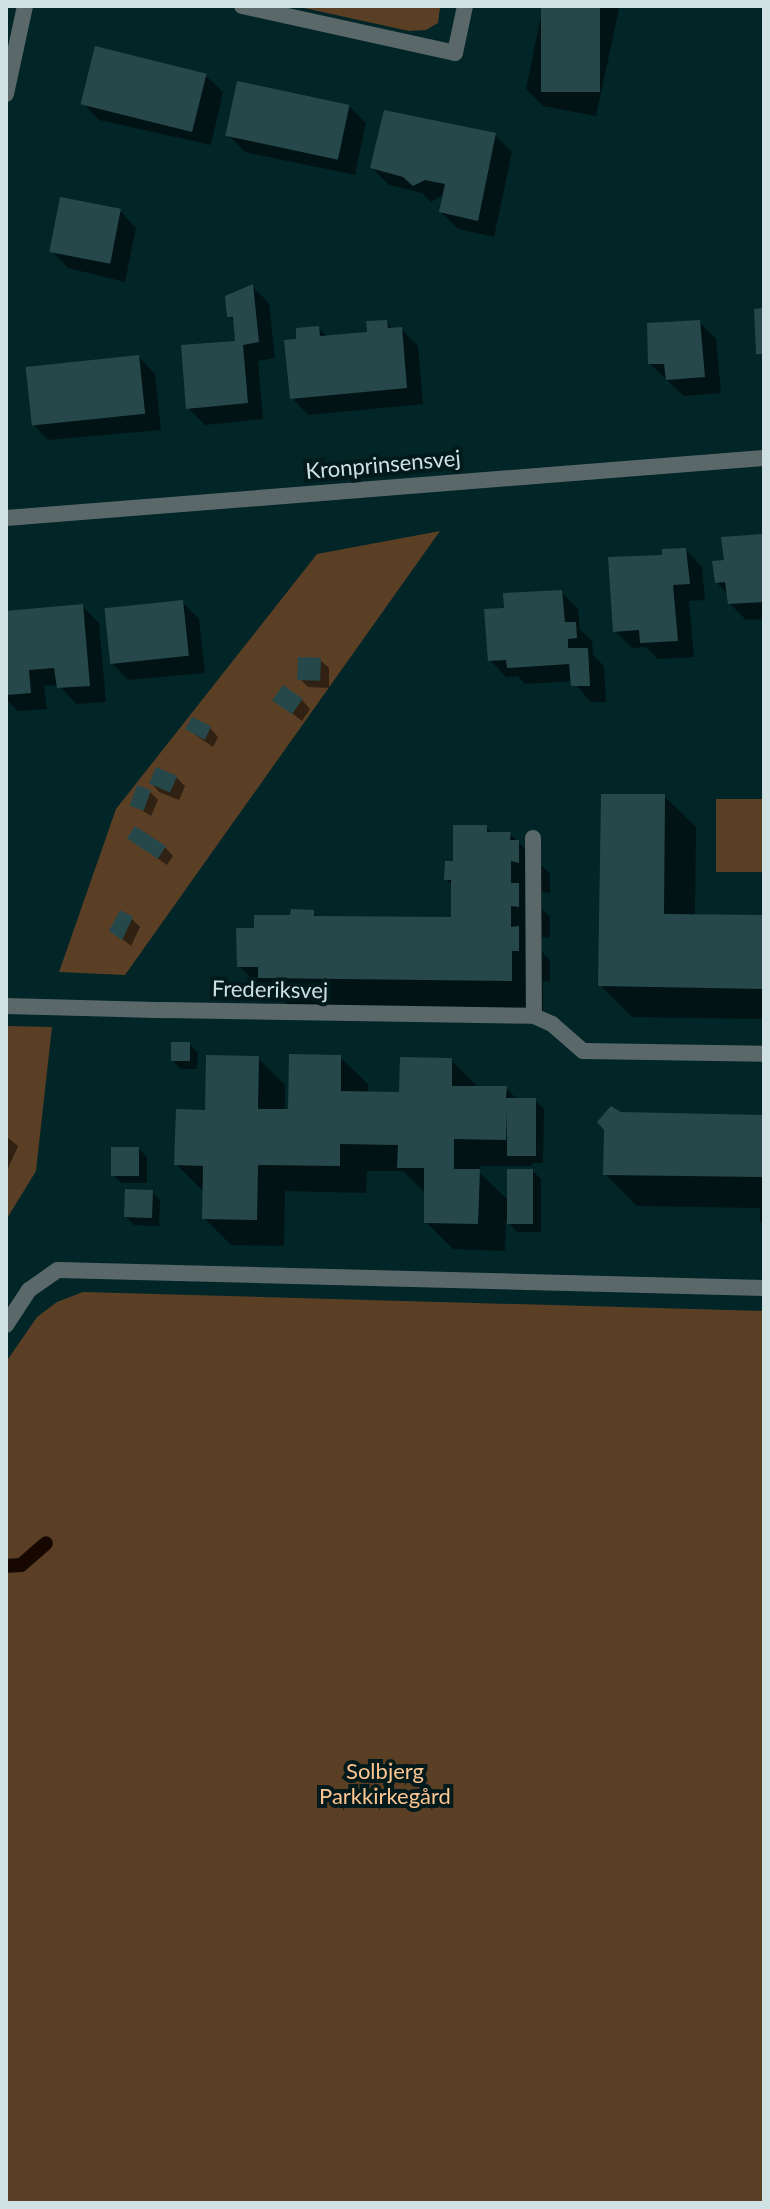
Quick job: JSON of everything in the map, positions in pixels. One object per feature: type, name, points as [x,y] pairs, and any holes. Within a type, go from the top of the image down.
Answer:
[{"type":"street","points":[[6,94],[25,6]]},
{"type":"street","points":[[242,6],[455,53],[465,6]]},
{"type":"street","name":"Kronprinsensvej","points":[[6,518],[764,458]]},
{"type":"street","points":[[533,838],[534,1016],[552,1024],[583,1051],[764,1054]]},
{"type":"street","name":"Frederiksvej","points":[[6,1006],[534,1016]]},
{"type":"street","points":[[6,1325],[29,1290],[58,1270],[764,1288]]},
{"type":"green space","points":[[295,6],[440,8],[438,23],[426,30],[409,31]]},
{"type":"green space","points":[[440,531],[125,975],[59,972],[116,809],[317,554]]},
{"type":"green space","points":[[716,799],[764,799],[764,872],[716,872]]},
{"type":"green space","points":[[6,1026],[52,1027],[36,1171],[6,1220]]},
{"type":"green space","name":"Solbjerg Parkkirkegård","points":[[83,1292],[764,1311],[764,2203],[6,2203],[6,1362],[37,1317],[57,1302]]},
{"type":"building","points":[[541,6],[600,6],[600,92],[541,92]]},
{"type":"building","points":[[95,46],[207,74],[192,132],[80,104]]},
{"type":"building","points":[[237,81],[349,105],[338,160],[225,136]]},
{"type":"building","points":[[384,110],[496,133],[478,221],[439,212],[445,184],[425,180],[413,186],[403,177],[370,168]]},
{"type":"building","points":[[60,197],[121,209],[110,264],[49,252]]},
{"type":"building","points":[[253,284],[259,342],[243,345],[248,403],[186,409],[181,345],[235,341],[233,317],[227,317],[225,296]]},
{"type":"building","points":[[764,308],[764,354],[756,354],[754,309]]},
{"type":"building","points":[[387,320],[388,328],[402,327],[407,388],[290,399],[284,340],[296,339],[296,328],[319,326],[320,336],[367,332],[366,321]]},
{"type":"building","points":[[700,320],[705,377],[666,380],[664,364],[648,364],[647,323]]},
{"type":"building","points":[[139,355],[145,414],[32,426],[26,367]]},
{"type":"building","points":[[764,534],[764,602],[728,604],[725,582],[715,583],[712,561],[724,560],[721,537]]},
{"type":"building","points":[[686,548],[690,584],[673,585],[678,641],[640,643],[639,630],[613,632],[608,557],[662,555],[662,549]]},
{"type":"building","points":[[562,590],[565,622],[576,622],[577,638],[568,639],[568,648],[588,648],[590,686],[571,686],[569,664],[507,668],[506,660],[488,661],[484,609],[504,608],[503,593]]},
{"type":"building","points":[[183,600],[189,656],[110,664],[104,608]]},
{"type":"building","points":[[83,604],[90,686],[57,688],[54,668],[29,670],[31,693],[6,695],[6,611]]},
{"type":"building","points":[[298,657],[321,658],[320,681],[297,680]]},
{"type":"building","points":[[283,685],[303,699],[292,714],[272,701]]},
{"type":"building","points":[[192,717],[211,726],[205,740],[185,729]]},
{"type":"building","points":[[156,767],[177,776],[170,793],[149,784]]},
{"type":"building","points":[[137,785],[151,790],[144,811],[129,806]]},
{"type":"building","points":[[601,794],[665,794],[664,914],[764,915],[764,989],[598,986]]},
{"type":"building","points":[[453,825],[487,825],[487,832],[511,832],[510,840],[519,840],[519,863],[511,861],[511,883],[519,883],[519,907],[511,906],[511,927],[519,926],[519,951],[512,951],[512,981],[258,978],[258,967],[237,967],[236,928],[254,928],[254,915],[290,915],[291,909],[314,910],[314,916],[451,917],[451,880],[444,880],[445,861],[453,861]]},
{"type":"building","points":[[135,826],[166,846],[158,859],[127,839]]},
{"type":"building","points":[[120,910],[133,917],[122,940],[109,931]]},
{"type":"building","points":[[171,1042],[190,1042],[190,1061],[171,1061]]},
{"type":"building","points":[[289,1054],[341,1055],[341,1091],[399,1092],[400,1057],[452,1058],[452,1086],[507,1086],[506,1098],[536,1098],[536,1156],[507,1156],[507,1110],[506,1140],[454,1139],[454,1169],[480,1169],[478,1224],[424,1223],[424,1168],[397,1168],[398,1145],[340,1144],[340,1166],[258,1165],[257,1220],[202,1219],[203,1166],[174,1165],[176,1109],[205,1110],[206,1055],[259,1056],[258,1109],[288,1109]]},
{"type":"building","points":[[611,1106],[621,1112],[764,1115],[764,1177],[603,1175],[604,1130],[597,1122]]},
{"type":"building","points":[[111,1147],[139,1147],[139,1176],[111,1176]]},
{"type":"building","points":[[507,1169],[533,1169],[533,1224],[507,1224]]},
{"type":"building","points":[[125,1189],[153,1190],[152,1218],[124,1217]]},
{"type":"waterway","points":[[6,1566],[21,1565],[46,1543]]}]
